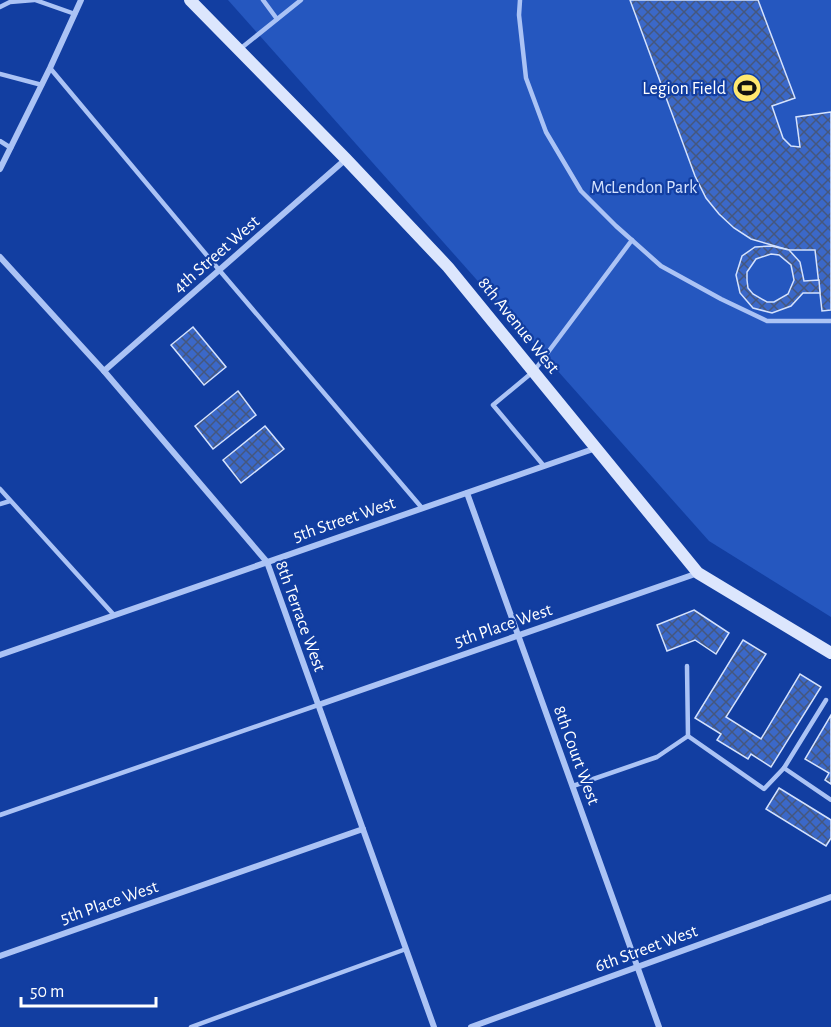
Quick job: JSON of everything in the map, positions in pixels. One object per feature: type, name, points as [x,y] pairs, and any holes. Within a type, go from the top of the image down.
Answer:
[{"type":"main road","name":"8th Avenue West","points":[[190,0],[448,267],[698,573],[831,653]]},
{"type":"street","points":[[0,169],[81,0]]},
{"type":"street","name":"4th Street West","points":[[104,370],[346,159]]},
{"type":"street","name":"8th Terrace West","points":[[0,257],[104,370],[267,562],[434,1027]]},
{"type":"street","name":"5th Street West","points":[[0,655],[597,448]]},
{"type":"street","name":"8th Court West","points":[[467,493],[659,1027]]},
{"type":"street","name":"5th Place West","points":[[318,705],[698,573]]},
{"type":"street","name":"5th Place West","points":[[0,956],[363,829]]},
{"type":"street","name":"6th Street West","points":[[471,1027],[831,897]]},
{"type":"lane","points":[[0,7],[10,1],[35,0],[75,14]]},
{"type":"lane","points":[[263,0],[277,19]]},
{"type":"lane","points":[[239,49],[301,0]]},
{"type":"lane","points":[[520,0],[519,15],[526,78],[546,132],[581,190],[661,266],[721,299],[767,321],[831,321]]},
{"type":"lane","points":[[50,68],[422,508]]},
{"type":"lane","points":[[0,74],[42,85]]},
{"type":"lane","points":[[0,141],[11,148]]},
{"type":"lane","points":[[544,466],[493,405],[534,371],[632,240]]},
{"type":"lane","points":[[0,489],[114,615]]},
{"type":"lane","points":[[0,504],[10,501]]},
{"type":"lane","points":[[687,666],[688,736]]},
{"type":"lane","points":[[688,736],[764,789],[784,768],[826,700]]},
{"type":"lane","points":[[0,815],[318,705]]},
{"type":"lane","points":[[573,786],[657,757],[688,736]]},
{"type":"lane","points":[[784,768],[831,800]]},
{"type":"lane","points":[[191,1027],[406,949]]},
{"type":"green space","name":"McLendon Park","points":[[228,0],[831,0],[831,617],[709,541]]},
{"type":"building","name":"Legion Field","points":[[630,0],[758,0],[795,98],[772,106],[783,138],[791,146],[800,147],[796,117],[831,112],[831,310],[822,311],[815,250],[789,250],[751,239],[734,228],[706,198],[695,176]]},
{"type":"building","points":[[771,246],[789,250],[800,262],[804,281],[819,280],[820,293],[803,293],[791,306],[772,313],[753,308],[740,293],[736,275],[742,256],[755,247]],"holes":[[[771,254],[779,255],[791,265],[794,280],[788,294],[774,302],[767,302],[753,294],[748,288],[747,272],[756,259]]]},
{"type":"building","points":[[193,327],[226,367],[204,385],[171,345]]},
{"type":"building","points":[[238,391],[256,415],[213,449],[195,426]]},
{"type":"building","points":[[265,426],[284,449],[241,483],[223,460]]},
{"type":"building","points":[[694,610],[729,633],[716,654],[695,640],[667,651],[657,625]]},
{"type":"building","points":[[743,640],[766,654],[726,717],[761,739],[800,674],[821,687],[771,767],[751,754],[748,759],[717,740],[721,734],[695,718]]},
{"type":"building","points":[[831,715],[831,784],[825,780],[829,773],[805,759]]},
{"type":"building","points":[[779,788],[831,820],[831,838],[826,846],[766,809]]},
{"type":"place","name":"Legion Field","points":[[747,88]]}]
